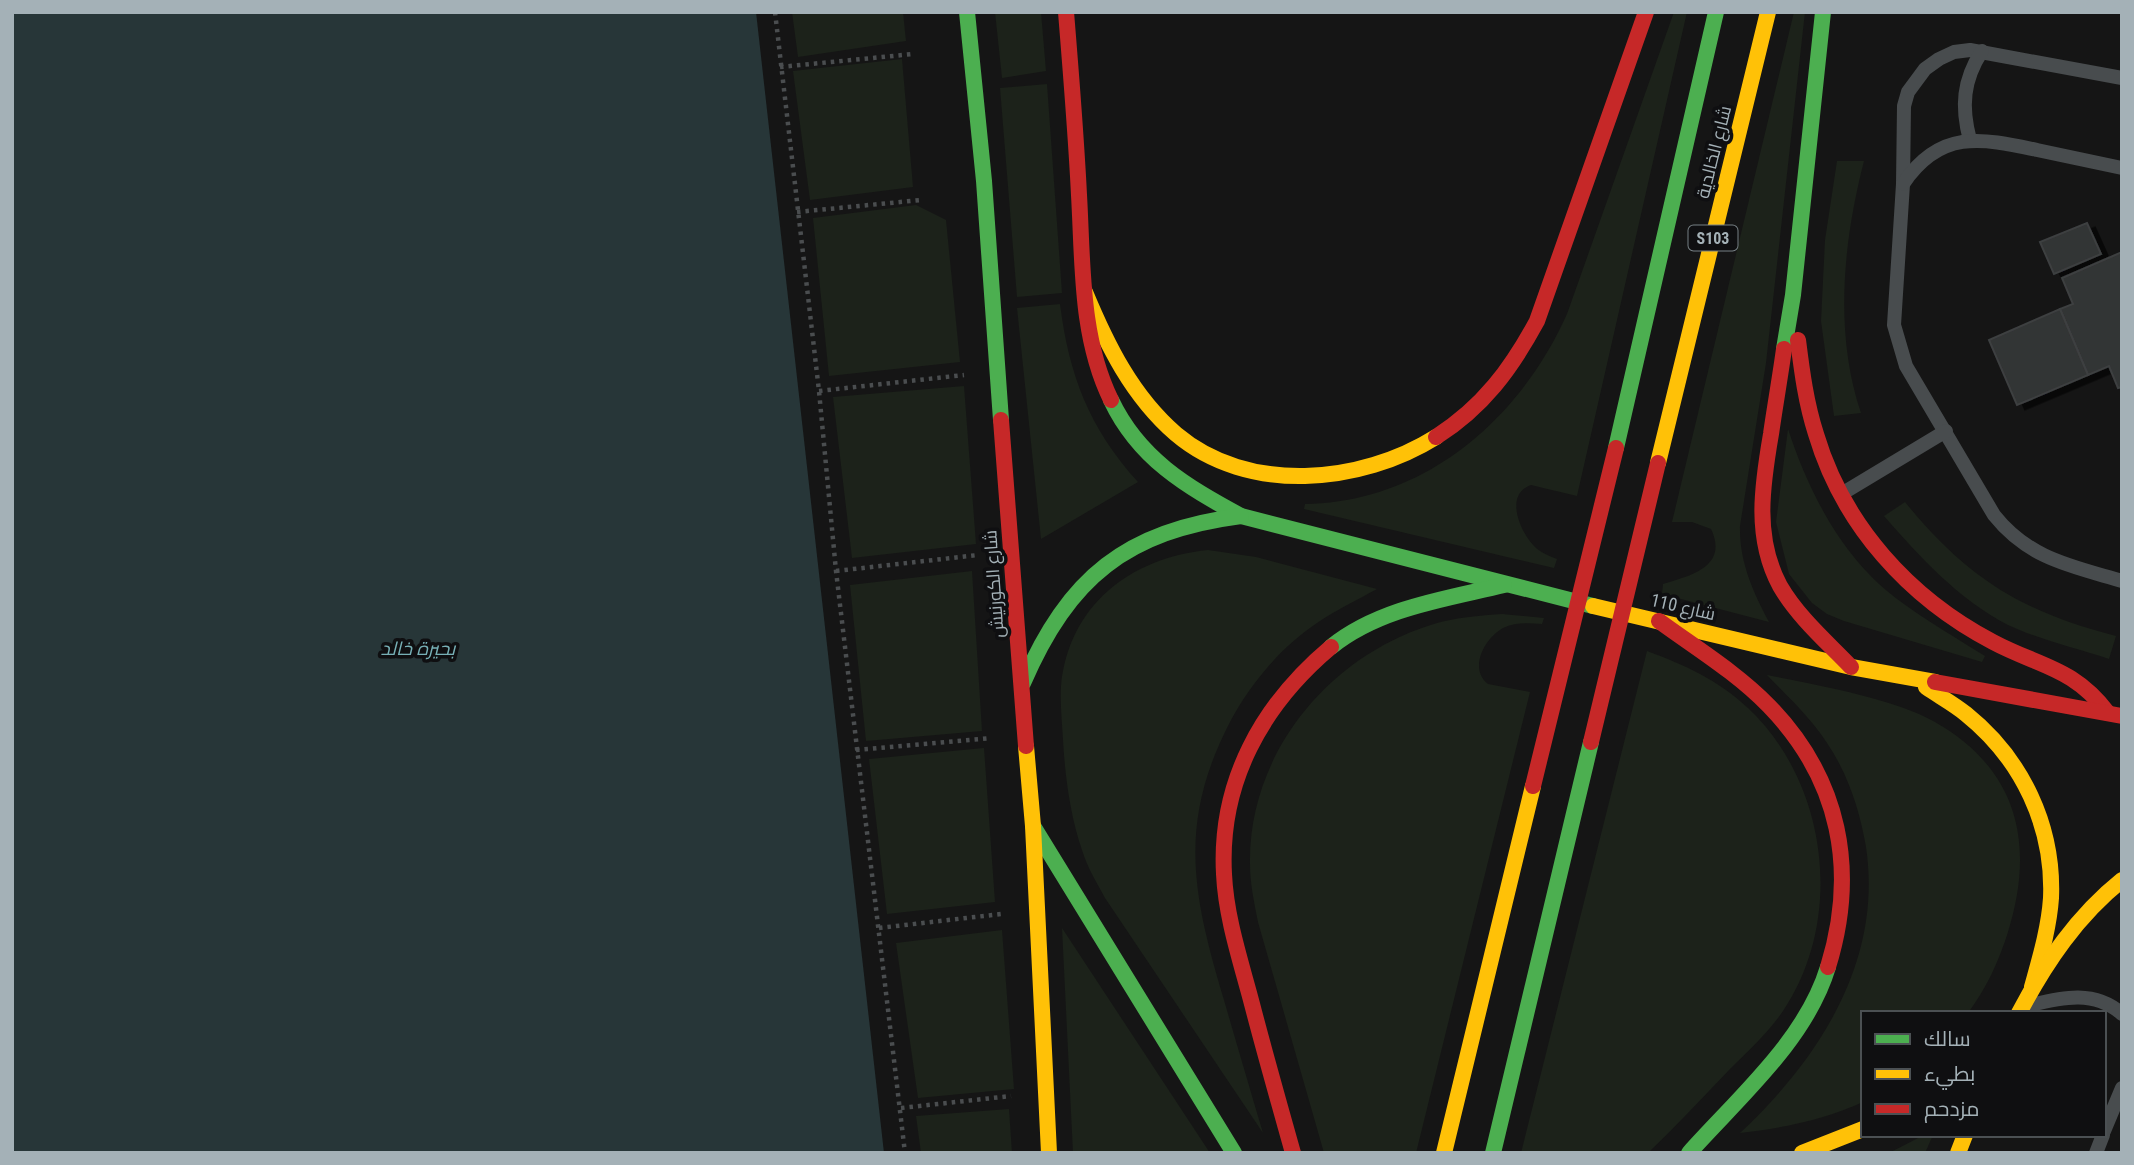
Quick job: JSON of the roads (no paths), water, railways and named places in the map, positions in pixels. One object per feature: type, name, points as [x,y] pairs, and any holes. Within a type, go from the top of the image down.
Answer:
[{"type":"main road","name":"شارع الكورنيش","points":[[967,12],[984,181],[1020,690],[1033,826],[1049,1153]]},
{"type":"main road","points":[[1066,12],[1085,292],[1092,350],[1098,374],[1119,418],[1142,448],[1191,489],[1241,516]]},
{"type":"main road","points":[[1085,292],[1115,361],[1154,413],[1177,435],[1228,462],[1255,471],[1313,477],[1342,475],[1370,468],[1423,447],[1469,414],[1495,387],[1526,347],[1646,12]]},
{"type":"main road","name":"شارع الخالدية","points":[[1444,1153],[1616,448],[1716,12]]},
{"type":"main road","name":"شارع الخالدية","points":[[1493,1153],[1768,12]]},
{"type":"main road","points":[[1823,12],[1793,295],[1762,488],[1761,537],[1767,561],[1784,593],[1851,667]]},
{"type":"main road","points":[[1793,295],[1806,400],[1821,454],[1839,495],[1865,535],[1887,561],[1937,606],[1993,641],[2066,671],[2083,682],[2115,714]]},
{"type":"main road","points":[[1020,690],[1034,655],[1052,622],[1075,593],[1102,568],[1133,547],[1167,531],[1204,520],[1241,516]]},
{"type":"main road","name":"شارع 110","points":[[1241,516],[1504,586],[1851,667],[2115,714]]},
{"type":"main road","points":[[1293,1153],[1236,944],[1224,871],[1232,798],[1254,738],[1267,715],[1300,674],[1340,639],[1399,612],[1504,586]]},
{"type":"main road","points":[[1659,621],[1749,688],[1789,729],[1806,752],[1828,796],[1844,859],[1845,886],[1838,940],[1819,991],[1783,1045],[1689,1153]]},
{"type":"main road","points":[[1908,677],[1966,712],[1991,735],[2012,761],[2029,790],[2041,822],[2050,855],[2050,922],[2046,944],[2021,1010]]},
{"type":"main road","points":[[1033,826],[1234,1153]]},
{"type":"main road","points":[[2032,986],[2087,912],[2122,880]]},
{"type":"main road","points":[[1801,1153],[1861,1130]]},
{"type":"lane","points":[[2122,78],[1970,50],[1954,52],[1939,59],[1916,80],[1904,106],[1903,184],[1894,325],[1906,366],[1994,515],[2015,538],[2049,558],[2122,581]]},
{"type":"lane","points":[[1970,140],[1964,94],[1973,64],[1982,51]]},
{"type":"lane","points":[[1903,184],[1912,171],[1933,153],[1970,140],[1996,141],[2122,168]]},
{"type":"lane","points":[[1839,495],[1946,431]]},
{"type":"lane","points":[[2021,1010],[2053,1000],[2085,997],[2102,1000],[2122,1014]]},
{"type":"lane","points":[[2106,1126],[2122,1088]]},
{"type":"water","name":"بحيرة خالد","points":[[12,12],[756,12],[884,1153],[12,1153]]}]
